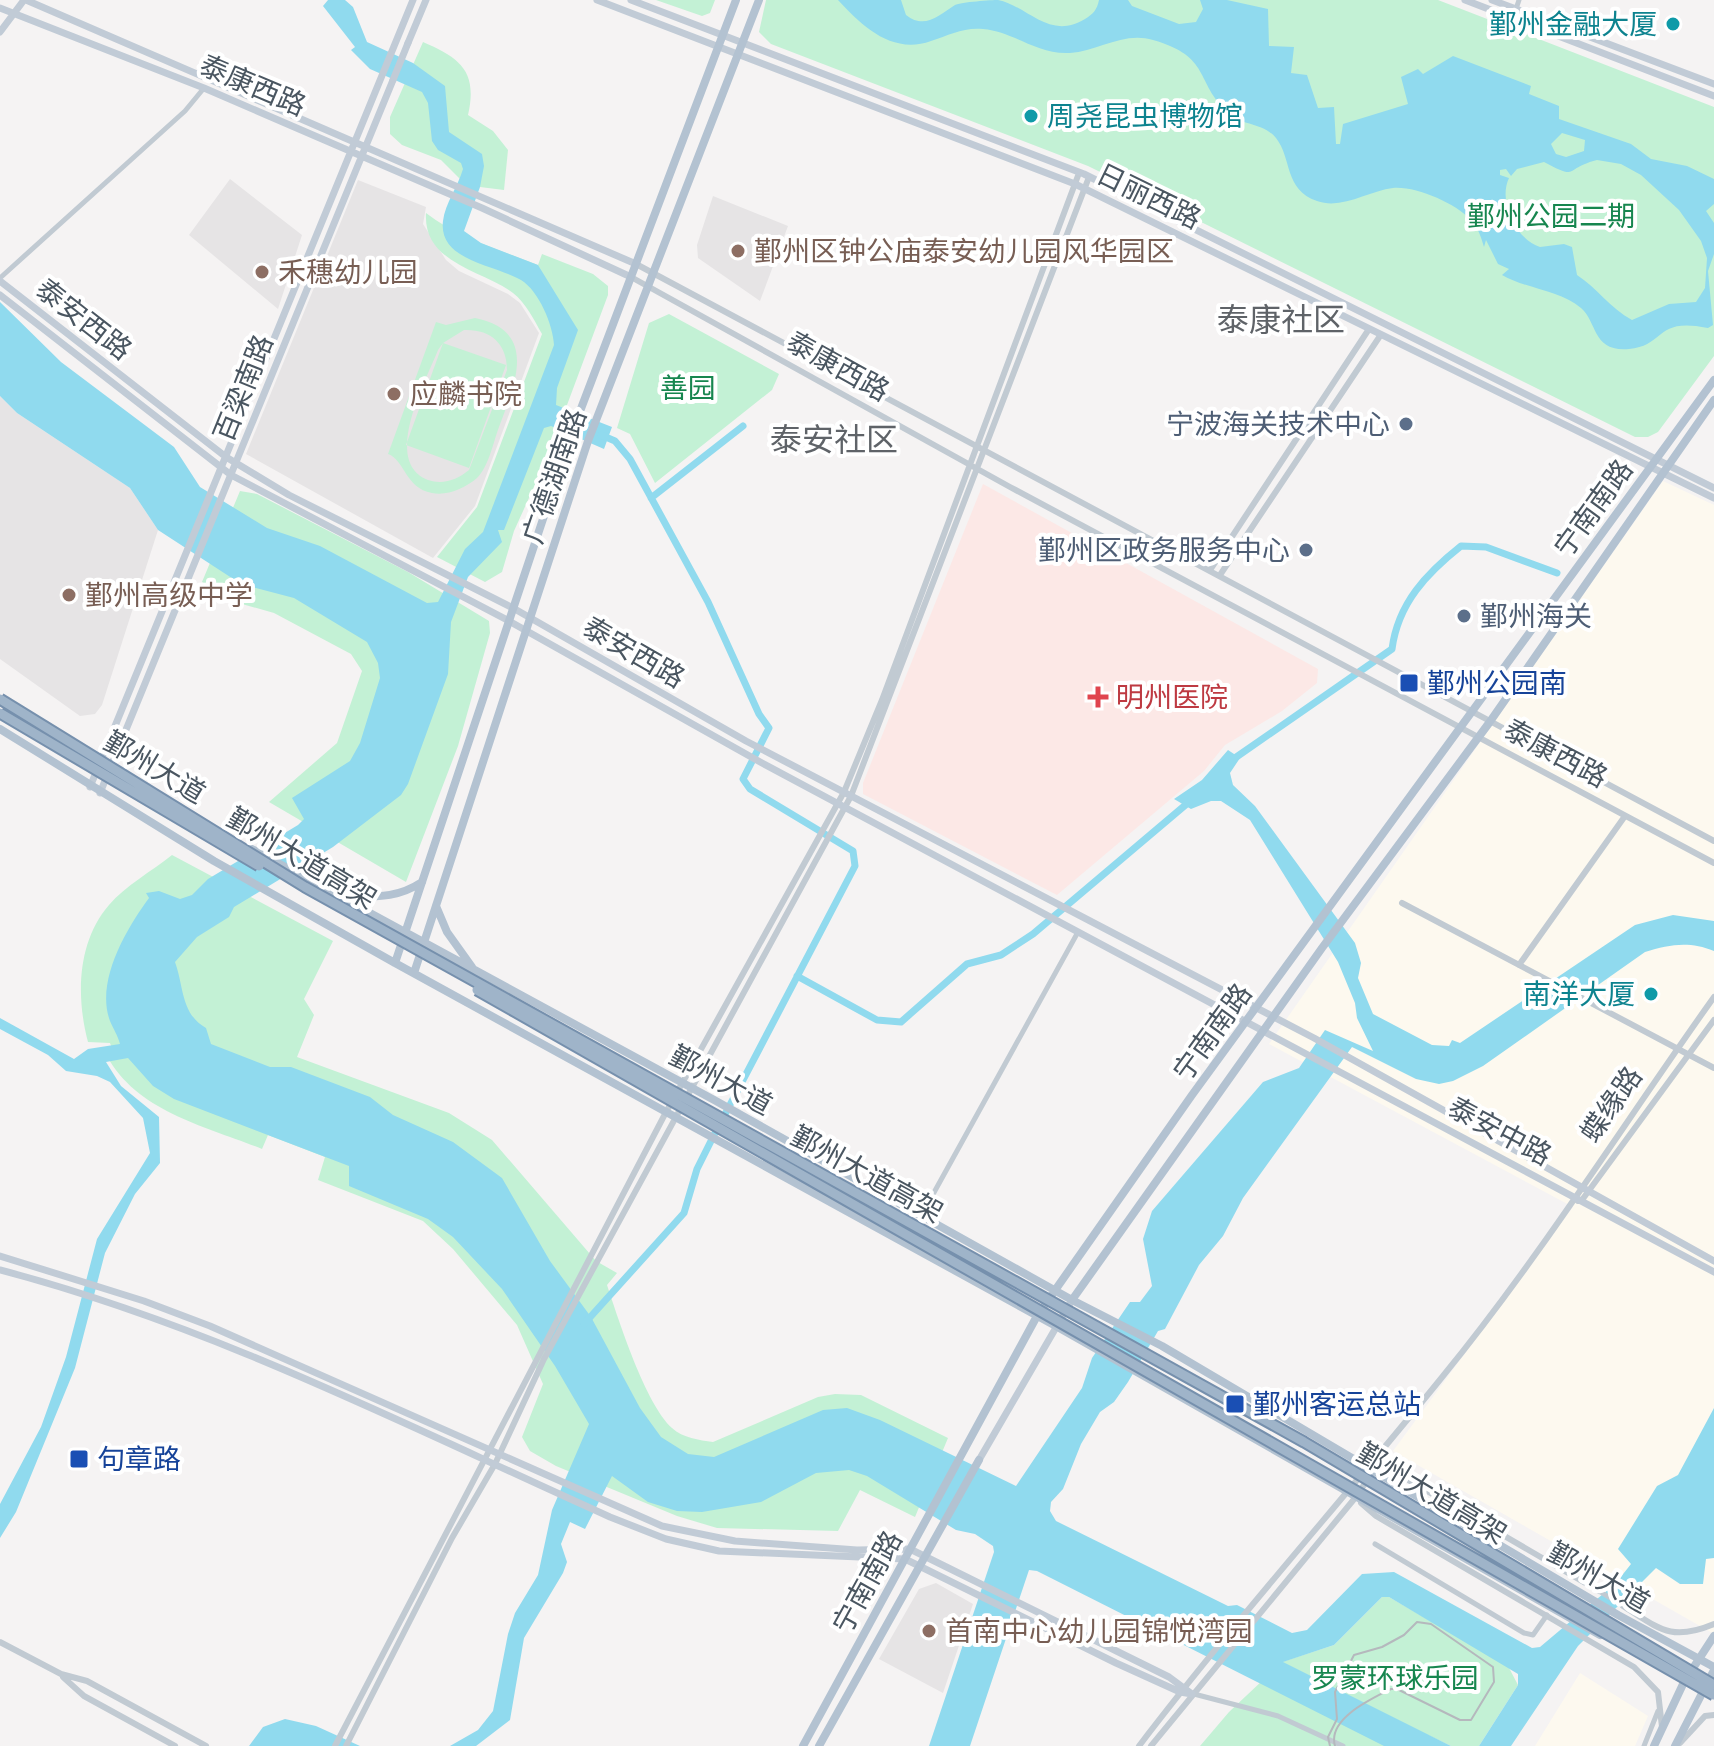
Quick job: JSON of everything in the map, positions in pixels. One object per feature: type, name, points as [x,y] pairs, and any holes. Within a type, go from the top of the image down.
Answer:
[{"type":"highway","name":"鄞州大道高架","points":[[0,697],[305,887],[1304,1442],[1714,1685]]},
{"type":"highway","name":"鄞州大道高架","points":[[0,713],[396,945],[1714,1697]]},
{"type":"main road","points":[[1,9],[7,0]]},
{"type":"main road","points":[[0,32],[25,0]]},
{"type":"main road","name":"泰康西路","points":[[25,0],[636,264]]},
{"type":"main road","name":"百梁南路","points":[[90,787],[413,0]]},
{"type":"main road","name":"百梁南路","points":[[100,793],[426,0]]},
{"type":"main road","name":"日丽西路","points":[[597,0],[1075,184],[1714,498]]},
{"type":"main road","points":[[631,0],[724,33]]},
{"type":"main road","name":"广德湖南路","points":[[414,973],[588,441],[759,0]]},
{"type":"main road","points":[[1465,0],[1714,96]]},
{"type":"main road","points":[[1498,1],[1714,84]]},
{"type":"main road","name":"广德湖南路","points":[[395,963],[571,435],[735,2]]},
{"type":"main road","name":"泰康西路","points":[[1,9],[204,88],[453,195],[631,277]]},
{"type":"main road","name":"日丽西路","points":[[724,33],[826,76],[1089,177],[1714,488]]},
{"type":"main road","name":"泰安西路","points":[[0,279],[235,464],[439,573],[513,608],[768,753],[1275,1017]]},
{"type":"main road","name":"泰安西路","points":[[0,295],[231,475],[526,630],[762,763],[1266,1030]]},
{"type":"main road","name":"宁南南路","points":[[803,1746],[1037,1316],[1470,712],[1714,380]]},
{"type":"main road","name":"宁南南路","points":[[819,1746],[1054,1325],[1322,948],[1489,723],[1595,566],[1714,400]]},
{"type":"main road","name":"鄞州大道","points":[[0,697],[110,767],[235,840],[716,1101],[1055,1291],[1162,1346],[1373,1466],[1618,1615],[1714,1669]]},
{"type":"main road","name":"鄞州大道","points":[[0,729],[214,861],[721,1145],[1054,1325],[1565,1621],[1602,1636],[1714,1697]]},
{"type":"main road","points":[[339,897],[383,898],[404,894],[422,882]]},
{"type":"main road","points":[[436,906],[447,932],[475,971]]},
{"type":"main road","name":"泰安中路","points":[[1275,1017],[1714,1261]]},
{"type":"main road","name":"泰安中路","points":[[1266,1030],[1575,1200],[1714,1272]]},
{"type":"main road","points":[[0,1256],[197,1321],[662,1526],[700,1537],[857,1550],[910,1549],[1192,1694]]},
{"type":"main road","points":[[0,1270],[68,1288],[217,1341],[610,1517],[666,1539],[719,1551],[905,1559],[1006,1610],[1182,1689]]},
{"type":"main road","points":[[1655,1744],[1684,1682],[1714,1636]]},
{"type":"main road","points":[[1676,1746],[1714,1669]]},
{"type":"street","points":[[1516,9],[1519,0]]},
{"type":"street","points":[[0,279],[185,111],[204,88]]},
{"type":"street","points":[[848,794],[1079,173]]},
{"type":"street","points":[[346,1746],[452,1538],[495,1464],[544,1359],[675,1119],[688,1086],[848,794],[1089,177]]},
{"type":"street","name":"泰康西路","points":[[636,264],[1714,841]]},
{"type":"street","name":"泰康西路","points":[[631,277],[977,469],[1714,863]]},
{"type":"street","points":[[1210,570],[1369,329]]},
{"type":"street","points":[[1220,575],[1380,336]]},
{"type":"street","points":[[335,1746],[665,1114],[688,1086],[823,847],[842,805]]},
{"type":"street","points":[[1519,965],[1625,816]]},
{"type":"street","points":[[1402,903],[1714,1068]]},
{"type":"street","points":[[921,1216],[1078,931]]},
{"type":"street","name":"蝶缘路","points":[[1585,1189],[1714,997]]},
{"type":"street","name":"蝶缘路","points":[[1352,1496],[1382,1449],[1507,1293],[1714,1020]]},
{"type":"street","points":[[1382,1449],[1373,1466],[1599,1591],[1668,1634],[1692,1633],[1714,1624]]},
{"type":"street","points":[[1151,1746],[1352,1496]]},
{"type":"street","points":[[1352,1496],[1376,1516],[1547,1615],[1565,1621],[1648,1678],[1660,1702],[1662,1730],[1655,1744]]},
{"type":"street","points":[[1139,1746],[1182,1689],[1352,1496]]},
{"type":"street","points":[[1375,1544],[1524,1633],[1533,1635],[1547,1615]]},
{"type":"street","points":[[0,1642],[61,1674],[87,1681],[206,1746]]},
{"type":"street","points":[[61,1674],[84,1696],[175,1746]]},
{"type":"street","points":[[1192,1694],[1288,1719],[1343,1746]]},
{"type":"street","points":[[1644,1746],[1656,1723],[1660,1702]]},
{"type":"street","points":[[1676,1746],[1705,1716],[1714,1715]]},
{"type":"shaded area","name":"禾穗幼儿园","points":[[230,179],[302,235],[278,309],[189,235]]},
{"type":"shaded area","name":"应麟书院","points":[[358,180],[426,207],[423,224],[446,260],[459,271],[520,303],[539,333],[475,506],[433,558],[246,454]]},
{"type":"shaded area","name":"鄞州区钟公庙泰安幼儿园风华园区","points":[[713,196],[788,226],[760,301],[698,258],[697,245]]},
{"type":"shaded area","name":"鄞州高级中学","points":[[0,396],[17,413],[130,488],[158,530],[102,705],[95,714],[80,716],[0,659]]},
{"type":"shaded area","points":[[1663,481],[1714,505],[1714,1634],[1393,1451],[1573,1207],[1269,1044]]},
{"type":"shaded area","name":"明州医院","points":[[983,484],[1318,669],[1317,683],[1282,711],[1225,745],[1204,771],[1057,895],[863,794],[863,783]]},
{"type":"shaded area","name":"首南中心幼儿园锦悦湾园","points":[[936,1583],[973,1604],[943,1693],[879,1659],[919,1589]]},
{"type":"shaded area","points":[[1580,1673],[1648,1716],[1635,1746],[1535,1746]]},
{"type":"green space","points":[[656,0],[715,0],[710,13],[702,16]]},
{"type":"green space","name":"鄞州公园二期","points":[[766,0],[1438,0],[1714,107],[1714,356],[1658,432],[1648,437],[1635,437],[1088,166],[771,44],[759,32]]},
{"type":"green space","points":[[423,42],[447,54],[463,68],[470,87],[468,115],[493,131],[508,150],[504,190],[480,187],[460,179],[441,160],[402,145],[390,134],[390,117]]},
{"type":"green space","points":[[426,213],[480,243],[538,265],[542,254],[593,274],[608,286],[608,295],[548,456],[514,531],[502,572],[485,582],[437,557],[477,507],[542,334],[518,297],[444,255],[434,244],[428,230]]},
{"type":"green space","name":"善园","points":[[669,314],[779,374],[772,390],[655,483],[630,434],[617,428],[649,323]]},
{"type":"green space","points":[[475,318],[495,325],[508,335],[515,347],[517,362],[511,394],[485,467],[467,485],[438,494],[416,486],[394,457],[388,454],[436,322],[446,325]],"holes":[[[464,330],[489,335],[504,352],[507,370],[469,470],[450,481],[428,480],[414,471],[406,445],[417,400],[443,343]]]},
{"type":"green space","points":[[443,343],[506,365],[469,468],[408,446],[407,441]]},
{"type":"green space","points":[[240,491],[257,494],[408,572],[489,621],[490,633],[458,746],[406,882],[269,802],[337,743],[362,671],[351,654],[274,613],[235,602],[202,582]]},
{"type":"green space","points":[[172,855],[333,941],[304,999],[314,1015],[297,1057],[449,1113],[492,1140],[596,1261],[617,1273],[607,1285],[618,1319],[652,1400],[672,1428],[686,1436],[713,1442],[818,1397],[861,1395],[948,1438],[915,1517],[860,1490],[838,1531],[717,1528],[677,1516],[556,1466],[530,1451],[522,1437],[543,1384],[517,1325],[453,1249],[423,1221],[318,1180],[325,1157],[268,1135],[262,1149],[197,1125],[155,1104],[120,1075],[107,1056],[114,1054],[110,1043],[88,1042],[82,1007],[82,970],[98,920],[115,898]]},
{"type":"green space","name":"罗蒙环球乐园","points":[[1382,1597],[1389,1597],[1508,1666],[1518,1685],[1479,1746],[1451,1746],[1428,1735],[1421,1746],[1200,1746],[1229,1712],[1282,1662],[1334,1645]]},
{"type":"water","points":[[328,0],[345,0],[353,7],[367,42],[413,63],[445,86],[449,132],[482,154],[484,166],[464,231],[481,243],[538,265],[578,330],[557,388],[556,405],[612,427],[604,449],[551,426],[544,428],[504,530],[498,530],[502,542],[468,577],[451,622],[448,674],[408,784],[401,795],[333,847],[234,907],[229,917],[197,937],[175,962],[184,999],[192,1015],[206,1028],[211,1044],[270,1067],[291,1067],[370,1097],[393,1115],[453,1142],[502,1178],[550,1261],[591,1317],[640,1408],[661,1437],[688,1454],[714,1457],[823,1410],[847,1408],[880,1420],[1016,1486],[1082,1388],[1092,1358],[1130,1302],[1140,1302],[1152,1286],[1143,1239],[1152,1211],[1263,1082],[1299,1068],[1325,1030],[1373,1051],[1357,1018],[1355,1003],[1338,962],[1250,820],[1221,801],[1211,801],[1191,809],[1174,799],[1202,780],[1228,750],[1240,758],[1230,773],[1233,785],[1255,806],[1355,943],[1361,963],[1358,978],[1373,1014],[1432,1045],[1449,1046],[1452,1040],[1460,1043],[1635,925],[1673,915],[1714,921],[1714,951],[1680,945],[1645,952],[1483,1066],[1453,1081],[1439,1084],[1416,1079],[1352,1047],[1243,1198],[1223,1236],[1199,1265],[1165,1329],[1158,1331],[1114,1402],[1100,1412],[1081,1444],[1063,1489],[1051,1502],[1050,1511],[1056,1521],[1228,1606],[1237,1605],[1292,1633],[1307,1630],[1362,1574],[1394,1572],[1532,1648],[1540,1647],[1616,1583],[1631,1564],[1618,1549],[1657,1486],[1678,1475],[1714,1408],[1714,1558],[1706,1559],[1703,1584],[1680,1584],[1656,1568],[1578,1646],[1511,1746],[1479,1746],[1518,1685],[1518,1674],[1389,1597],[1382,1597],[1334,1645],[1283,1662],[1451,1746],[1384,1746],[1037,1571],[1029,1570],[970,1746],[929,1746],[994,1552],[993,1546],[975,1534],[956,1530],[867,1476],[849,1470],[816,1473],[761,1502],[702,1512],[677,1511],[648,1502],[612,1476],[585,1529],[570,1522],[561,1544],[567,1562],[563,1573],[524,1638],[510,1720],[476,1746],[450,1746],[478,1730],[493,1711],[515,1613],[538,1575],[552,1510],[589,1424],[555,1366],[502,1289],[453,1237],[428,1219],[349,1186],[349,1166],[174,1099],[153,1086],[128,1058],[106,1062],[121,1086],[159,1117],[160,1163],[135,1194],[105,1253],[75,1368],[16,1512],[0,1538],[0,1504],[41,1427],[66,1357],[97,1239],[150,1153],[143,1118],[110,1082],[97,1076],[66,1071],[48,1055],[0,1029],[0,1018],[74,1059],[88,1049],[120,1044],[106,1005],[107,989],[110,972],[123,940],[149,898],[146,893],[159,891],[180,899],[192,895],[208,879],[298,825],[304,819],[292,798],[350,761],[360,743],[380,678],[378,663],[367,642],[294,598],[241,584],[158,530],[130,488],[17,413],[0,396],[0,302],[61,362],[174,447],[200,487],[267,528],[320,546],[427,603],[438,602],[465,549],[483,532],[554,345],[544,309],[528,285],[471,260],[450,245],[444,234],[443,221],[463,169],[461,163],[438,150],[432,141],[428,103],[422,92],[370,69],[351,50],[355,47],[323,6]]},
{"type":"water","points":[[838,0],[901,0],[906,15],[926,21],[958,4],[998,0],[1039,20],[1060,26],[1072,25],[1088,17],[1099,0],[1128,0],[1132,6],[1179,24],[1196,22],[1203,9],[1200,0],[1227,0],[1268,9],[1269,46],[1294,47],[1291,73],[1307,75],[1318,108],[1334,107],[1336,144],[1340,144],[1343,124],[1408,104],[1401,77],[1418,69],[1423,74],[1453,56],[1531,86],[1529,94],[1559,106],[1559,119],[1631,144],[1651,159],[1687,166],[1714,179],[1714,204],[1706,211],[1714,223],[1714,254],[1708,271],[1713,325],[1708,328],[1678,326],[1641,346],[1617,349],[1602,341],[1586,314],[1573,302],[1502,275],[1509,269],[1498,264],[1486,240],[1484,247],[1473,223],[1445,202],[1402,188],[1336,203],[1306,196],[1294,182],[1276,138],[1265,129],[1233,117],[1217,101],[1194,62],[1172,47],[1153,40],[1132,38],[1080,51],[1058,53],[995,31],[969,29],[931,41],[903,44],[879,36]],"holes":[[[1562,133],[1585,140],[1584,151],[1566,157],[1556,154],[1551,144]],[[1597,160],[1621,164],[1641,175],[1679,210],[1701,241],[1707,258],[1705,288],[1696,302],[1669,304],[1632,320],[1577,275],[1572,247],[1564,244],[1540,247],[1531,243],[1516,228],[1507,208],[1509,178],[1500,175],[1500,170],[1506,169],[1511,176],[1517,169],[1544,162],[1571,172]]]},
{"type":"water","points":[[285,1719],[316,1726],[360,1746],[249,1746],[263,1727]]},
{"type":"waterway","points":[[651,498],[743,426]]},
{"type":"waterway","points":[[601,435],[615,441],[630,459],[708,602],[759,714],[769,728],[743,779],[750,789],[853,851],[855,866],[721,1122]]},
{"type":"waterway","points":[[1232,760],[1392,649],[1401,617],[1416,590],[1461,546],[1486,547],[1557,573]]},
{"type":"waterway","points":[[797,976],[877,1020],[901,1022],[967,964],[1001,955],[1033,934],[1189,802]]},
{"type":"waterway","points":[[584,1324],[684,1213],[697,1169],[715,1133]]},
{"type":"railway","points":[[1330,1746],[1328,1737],[1337,1719],[1335,1692],[1354,1655],[1382,1647],[1404,1635],[1417,1622],[1431,1624],[1493,1667],[1494,1682],[1471,1720],[1460,1720],[1397,1689],[1391,1689],[1362,1704],[1344,1719],[1334,1736],[1335,1746]]},
{"type":"place","name":"鄞州金融大厦","points":[[1673,24]]},
{"type":"place","name":"周尧昆虫博物馆","points":[[1031,116]]},
{"type":"place","name":"鄞州区钟公庙泰安幼儿园风华园区","points":[[738,251]]},
{"type":"place","name":"禾穗幼儿园","points":[[262,272]]},
{"type":"place","name":"应麟书院","points":[[394,394]]},
{"type":"place","name":"宁波海关技术中心","points":[[1406,424]]},
{"type":"place","name":"鄞州区政务服务中心","points":[[1306,550]]},
{"type":"place","name":"鄞州高级中学","points":[[69,595]]},
{"type":"place","name":"鄞州海关","points":[[1464,616]]},
{"type":"place","name":"鄞州公园南","points":[[1409,683]]},
{"type":"place","name":"明州医院","points":[[1098,697]]},
{"type":"place","name":"南洋大厦","points":[[1651,994]]},
{"type":"place","name":"鄞州客运总站","points":[[1235,1404]]},
{"type":"place","name":"句章路","points":[[79,1459]]},
{"type":"place","name":"首南中心幼儿园锦悦湾园","points":[[929,1631]]},
{"type":"district","name":"泰康社区","points":[[1281,320]]},
{"type":"district","name":"泰安社区","points":[[834,440]]}]
